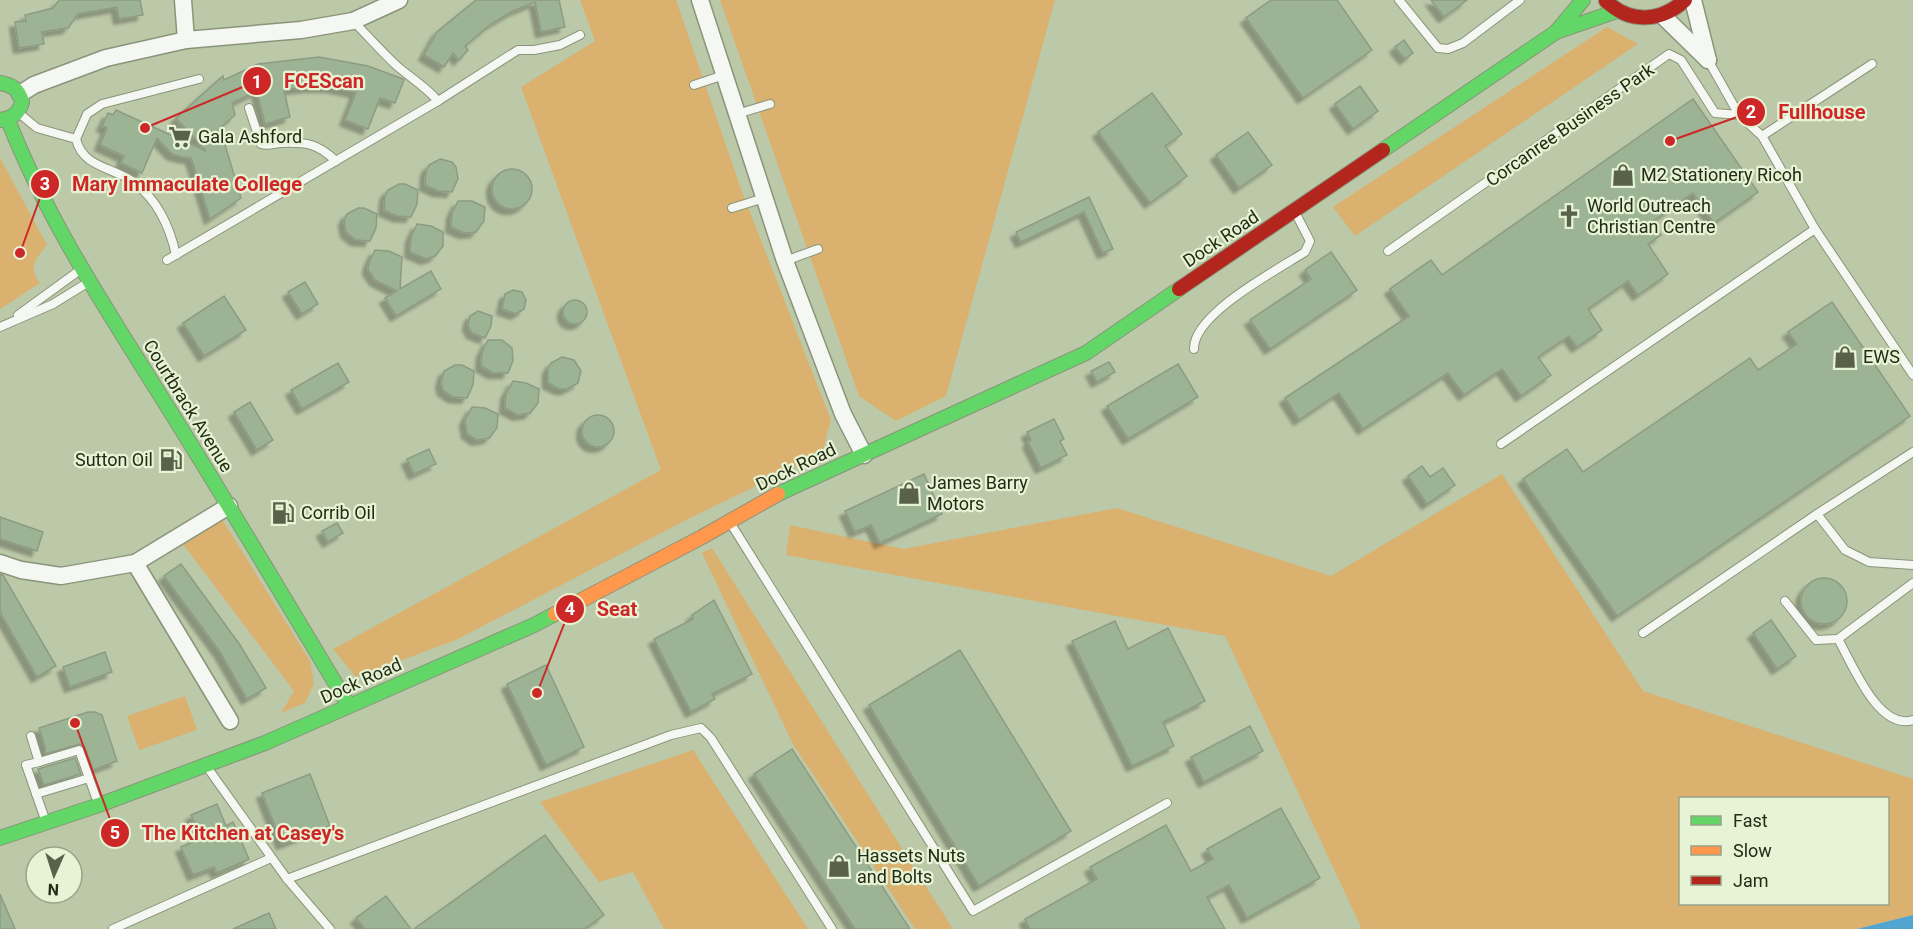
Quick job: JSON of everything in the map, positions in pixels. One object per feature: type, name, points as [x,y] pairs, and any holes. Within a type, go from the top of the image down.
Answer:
[{"type":"main road","name":"Dock Road","points":[[1556,32],[1583,0]]},
{"type":"main road","points":[[1605,0],[1617,11],[1640,18],[1663,16],[1680,6],[1685,0]]},
{"type":"main road","name":"Dock Road","points":[[0,838],[99,805],[266,743],[534,625],[777,495],[1086,353],[1556,32],[1617,11]]},
{"type":"main road","points":[[0,83],[10,84],[20,94],[21,104],[9,117]]},
{"type":"main road","name":"Courtbrack Avenue","points":[[9,117],[22,156],[62,236],[350,706]]},
{"type":"street","points":[[183,0],[186,40]]},
{"type":"street","points":[[20,94],[34,85],[106,58],[186,40],[301,30],[354,21],[399,0]]},
{"type":"street","points":[[700,0],[785,261],[843,414],[864,455]]},
{"type":"street","points":[[1693,0],[1708,60]]},
{"type":"street","points":[[1663,16],[1708,60]]},
{"type":"street","points":[[0,564],[21,570],[61,576],[135,563],[229,506]]},
{"type":"street","points":[[135,563],[230,721]]},
{"type":"lane","points":[[1399,0],[1438,48],[1448,50],[1463,43],[1520,0]]},
{"type":"lane","points":[[354,21],[378,48],[399,68],[429,90],[438,101]]},
{"type":"lane","points":[[167,260],[438,101],[518,50],[534,50],[560,45],[580,35]]},
{"type":"lane","name":"Corcanree Business Park","points":[[1388,251],[1669,54],[1681,60],[1715,113],[1739,115]]},
{"type":"lane","name":"Corcanree Business Park","points":[[1708,60],[1739,115],[1762,136],[1815,229],[1913,375]]},
{"type":"lane","points":[[1762,136],[1872,64]]},
{"type":"lane","points":[[694,85],[724,75]]},
{"type":"lane","points":[[176,255],[171,232],[153,201],[135,183],[86,159],[76,139],[87,114],[102,104],[199,79]]},
{"type":"lane","points":[[737,114],[770,104]]},
{"type":"lane","points":[[249,108],[261,144],[265,146],[284,143],[318,146],[336,161]]},
{"type":"lane","points":[[9,117],[76,139]]},
{"type":"lane","points":[[732,208],[764,198]]},
{"type":"lane","points":[[1194,349],[1195,336],[1208,318],[1237,296],[1305,252],[1310,241],[1294,211]]},
{"type":"lane","points":[[1501,444],[1815,229]]},
{"type":"lane","points":[[785,261],[818,249]]},
{"type":"lane","points":[[11,321],[82,269]]},
{"type":"lane","points":[[0,327],[53,304],[90,282]]},
{"type":"lane","points":[[1643,633],[1817,514],[1913,452]]},
{"type":"lane","points":[[1817,514],[1845,550],[1869,562],[1913,565]]},
{"type":"lane","points":[[729,521],[973,911],[1167,803]]},
{"type":"lane","points":[[1785,601],[1816,640],[1838,639],[1913,583]]},
{"type":"lane","points":[[1838,639],[1875,705],[1888,716],[1907,722],[1913,720]]},
{"type":"lane","points":[[286,879],[671,735],[701,728],[711,738],[832,929]]},
{"type":"lane","points":[[31,736],[39,762]]},
{"type":"lane","points":[[46,822],[26,765],[79,750],[99,805]]},
{"type":"lane","points":[[206,766],[286,879],[330,929]]},
{"type":"lane","points":[[36,794],[89,778]]},
{"type":"lane","points":[[113,929],[271,858]]},
{"type":"shaded area","points":[[580,0],[676,0],[741,189],[831,420],[822,454],[688,519],[456,640],[356,677],[333,649],[661,470],[521,87],[595,41]]},
{"type":"shaded area","points":[[720,0],[1055,0],[946,396],[896,421],[859,396]]},
{"type":"shaded area","points":[[1607,27],[1638,44],[1355,236],[1333,207]]},
{"type":"shaded area","points":[[0,158],[47,245],[34,263],[34,272],[40,283],[0,309]]},
{"type":"shaded area","points":[[1502,474],[1643,691],[1913,779],[1913,915],[1857,929],[1358,929],[1361,927],[1225,636],[786,555],[790,525],[903,549],[1117,508],[1331,576]]},
{"type":"shaded area","points":[[222,519],[310,661],[314,684],[305,703],[281,713],[294,691],[183,544]]},
{"type":"shaded area","points":[[712,548],[953,929],[915,929],[793,744],[702,553]]},
{"type":"shaded area","points":[[185,696],[197,730],[139,750],[127,716]]},
{"type":"shaded area","points":[[693,750],[808,929],[664,929],[633,872],[599,882],[540,802]]},
{"type":"water","points":[[1913,915],[1913,929],[1857,929]]},
{"type":"building","points":[[59,0],[140,0],[143,15],[119,19],[117,7],[78,14],[68,28],[42,32],[44,44],[19,48],[15,22],[26,21],[25,15],[53,8]]},
{"type":"building","points":[[476,0],[559,0],[565,27],[541,32],[535,2],[491,24],[465,46],[468,50],[459,60],[453,53],[444,67],[424,55],[437,32]]},
{"type":"building","points":[[1271,0],[1337,0],[1372,50],[1303,98],[1246,18]]},
{"type":"building","points":[[1431,0],[1467,0],[1444,17]]},
{"type":"building","points":[[1404,40],[1413,53],[1405,59],[1395,47]]},
{"type":"building","points":[[319,57],[368,66],[403,79],[395,103],[380,98],[368,129],[345,120],[356,92],[331,87],[284,90],[290,117],[265,124],[257,91],[232,103],[235,115],[220,128],[241,198],[210,219],[191,158],[172,154],[157,138],[142,173],[121,163],[124,156],[100,145],[107,128],[102,126],[108,113],[113,115],[116,110],[206,151],[176,118],[223,76],[224,80],[258,64]]},
{"type":"building","points":[[1360,86],[1378,111],[1353,129],[1335,104]]},
{"type":"building","points":[[1152,93],[1182,134],[1165,146],[1187,176],[1150,203],[1098,132]]},
{"type":"building","points":[[1693,99],[1758,192],[1714,223],[1693,193],[1652,222],[1661,235],[1648,244],[1668,274],[1638,295],[1628,281],[1588,309],[1602,330],[1577,347],[1569,336],[1538,357],[1551,375],[1521,396],[1502,369],[1464,395],[1448,373],[1363,429],[1339,393],[1299,420],[1285,398],[1409,316],[1390,289],[1431,260],[1442,275]]},
{"type":"building","points":[[1248,132],[1272,165],[1239,188],[1216,155]]},
{"type":"building","points":[[440,159],[452,162],[456,167],[458,179],[452,192],[438,191],[425,185],[429,165]]},
{"type":"building","points":[[512,169],[526,175],[532,189],[526,203],[512,209],[498,203],[492,189],[498,175]]},
{"type":"building","points":[[399,184],[405,184],[418,190],[417,204],[411,217],[397,216],[384,210],[388,190]]},
{"type":"building","points":[[1089,197],[1113,249],[1103,253],[1084,212],[1021,242],[1016,232]]},
{"type":"building","points":[[458,201],[472,201],[485,207],[484,221],[476,232],[464,233],[451,227],[452,213]]},
{"type":"building","points":[[358,208],[364,208],[377,214],[376,228],[370,241],[356,240],[346,232],[344,220],[347,214]]},
{"type":"building","points":[[417,224],[431,226],[443,232],[443,246],[435,256],[426,259],[410,252],[411,237]]},
{"type":"building","points":[[375,250],[389,251],[402,257],[400,289],[431,271],[441,289],[396,316],[385,298],[397,291],[375,280],[368,269]]},
{"type":"building","points":[[1331,252],[1357,290],[1270,349],[1250,320],[1311,279],[1305,270]]},
{"type":"building","points":[[305,282],[318,304],[302,314],[288,292]]},
{"type":"building","points":[[513,290],[522,292],[526,300],[524,309],[516,314],[502,309],[505,294]]},
{"type":"building","points":[[224,296],[246,330],[204,356],[183,323]]},
{"type":"building","points":[[575,300],[583,304],[587,312],[583,320],[575,324],[567,320],[563,312],[567,304]]},
{"type":"building","points":[[1832,302],[1910,416],[1617,616],[1523,479],[1567,449],[1583,472],[1750,358],[1758,370],[1797,344],[1788,332]]},
{"type":"building","points":[[478,311],[492,316],[491,326],[485,338],[472,333],[468,325],[470,316]]},
{"type":"building","points":[[488,340],[502,340],[512,348],[513,361],[508,373],[493,373],[481,366],[482,352]]},
{"type":"building","points":[[562,357],[574,360],[581,371],[578,383],[567,389],[560,389],[548,383],[548,369],[551,363]]},
{"type":"building","points":[[1109,362],[1115,372],[1097,382],[1091,371]]},
{"type":"building","points":[[338,363],[349,382],[302,409],[291,390]]},
{"type":"building","points":[[1178,364],[1198,397],[1128,439],[1107,406]]},
{"type":"building","points":[[455,365],[462,365],[474,371],[473,385],[467,398],[453,397],[443,390],[441,383],[444,371]]},
{"type":"building","points":[[513,381],[526,383],[539,389],[538,403],[530,413],[518,415],[505,408],[506,394]]},
{"type":"building","points":[[250,402],[273,440],[257,450],[234,412]]},
{"type":"building","points":[[472,407],[485,408],[498,414],[497,428],[489,438],[477,440],[467,433],[465,420]]},
{"type":"building","points":[[598,415],[610,419],[614,431],[610,443],[598,447],[586,443],[582,431],[586,419]]},
{"type":"building","points":[[1054,419],[1064,439],[1060,441],[1067,455],[1041,468],[1028,442],[1031,440],[1027,432]]},
{"type":"building","points":[[429,449],[436,464],[414,474],[407,459]]},
{"type":"building","points":[[1422,466],[1430,477],[1443,468],[1455,485],[1427,504],[1408,476]]},
{"type":"building","name":"James Barry Motors","points":[[924,474],[942,514],[880,543],[871,525],[855,532],[845,511]]},
{"type":"building","points":[[0,517],[43,532],[37,551],[0,539]]},
{"type":"building","points":[[337,523],[343,533],[328,542],[322,531]]},
{"type":"building","points":[[181,564],[240,645],[266,688],[247,699],[220,652],[164,576]]},
{"type":"building","points":[[0,574],[3,575],[56,666],[37,677],[0,612]]},
{"type":"building","points":[[1824,578],[1833,579],[1841,584],[1846,592],[1846,610],[1841,618],[1833,623],[1824,624],[1815,623],[1807,618],[1802,610],[1801,601],[1802,592],[1807,584],[1815,579]]},
{"type":"building","points":[[714,600],[752,674],[712,694],[715,699],[691,712],[654,639],[693,619],[692,615]]},
{"type":"building","points":[[1771,620],[1796,656],[1777,669],[1753,633]]},
{"type":"building","points":[[1115,621],[1128,649],[1168,628],[1205,701],[1163,722],[1174,746],[1132,766],[1072,641]]},
{"type":"building","points":[[960,650],[1071,831],[979,886],[869,705]]},
{"type":"building","points":[[105,652],[112,672],[70,687],[63,667]]},
{"type":"building","points":[[546,665],[584,747],[546,765],[507,684]]},
{"type":"building","points":[[88,712],[102,715],[117,761],[93,770],[85,747],[80,744],[45,754],[39,728]]},
{"type":"building","points":[[1250,726],[1263,751],[1204,782],[1191,757]]},
{"type":"building","points":[[792,749],[910,929],[855,929],[754,774]]},
{"type":"building","points":[[75,758],[81,774],[44,785],[38,769]]},
{"type":"building","points":[[310,774],[330,826],[282,844],[262,793]]},
{"type":"building","points":[[217,804],[226,826],[233,822],[249,859],[217,873],[214,867],[193,875],[181,847],[202,838],[191,815]]},
{"type":"building","points":[[1281,808],[1320,878],[1247,918],[1229,885],[1207,897],[1225,929],[1030,929],[1025,919],[1097,879],[1090,867],[1166,825],[1191,871],[1213,859],[1207,849]]},
{"type":"building","points":[[545,835],[604,915],[584,929],[414,929]]},
{"type":"building","points":[[0,894],[15,929],[0,929]]},
{"type":"building","points":[[386,896],[411,929],[365,929],[356,918]]},
{"type":"building","points":[[269,913],[276,929],[233,929]]},
{"type":"traffic: fast","points":[[1556,32],[1583,0]]},
{"type":"traffic: fast","points":[[1383,150],[1556,32],[1617,11]]},
{"type":"traffic: fast","points":[[0,83],[14,88],[22,102],[14,115],[0,120]]},
{"type":"traffic: fast","points":[[8,120],[42,195],[81,266],[349,706]]},
{"type":"traffic: fast","points":[[778,494],[1086,353],[1179,289]]},
{"type":"traffic: fast","points":[[0,838],[99,805],[265,743],[555,614]]},
{"type":"traffic: slow","points":[[555,614],[702,537],[778,494]]},
{"type":"traffic: jam","points":[[1606,1],[1625,14],[1646,17],[1666,13],[1685,0]]},
{"type":"traffic: jam","points":[[1179,289],[1383,150]]},
{"type":"place","name":"FCEScan","points":[[145,128]]},
{"type":"place","name":"Gala Ashford","points":[[180,137]]},
{"type":"place","name":"Fullhouse","points":[[1670,141]]},
{"type":"place","name":"M2 Stationery Ricoh","points":[[1623,175]]},
{"type":"place","name":"World Outreach Christian Centre","points":[[1569,216]]},
{"type":"place","name":"Mary Immaculate College","points":[[20,253]]},
{"type":"place","name":"EWS","points":[[1845,357]]},
{"type":"place","name":"Sutton Oil","points":[[171,460]]},
{"type":"place","name":"James Barry Motors","points":[[909,493]]},
{"type":"place","name":"Corrib Oil","points":[[283,513]]},
{"type":"place","name":"Seat","points":[[537,693]]},
{"type":"place","name":"The Kitchen at Casey's","points":[[75,723]]},
{"type":"place","name":"Hassets Nuts and Bolts","points":[[839,866]]}]
